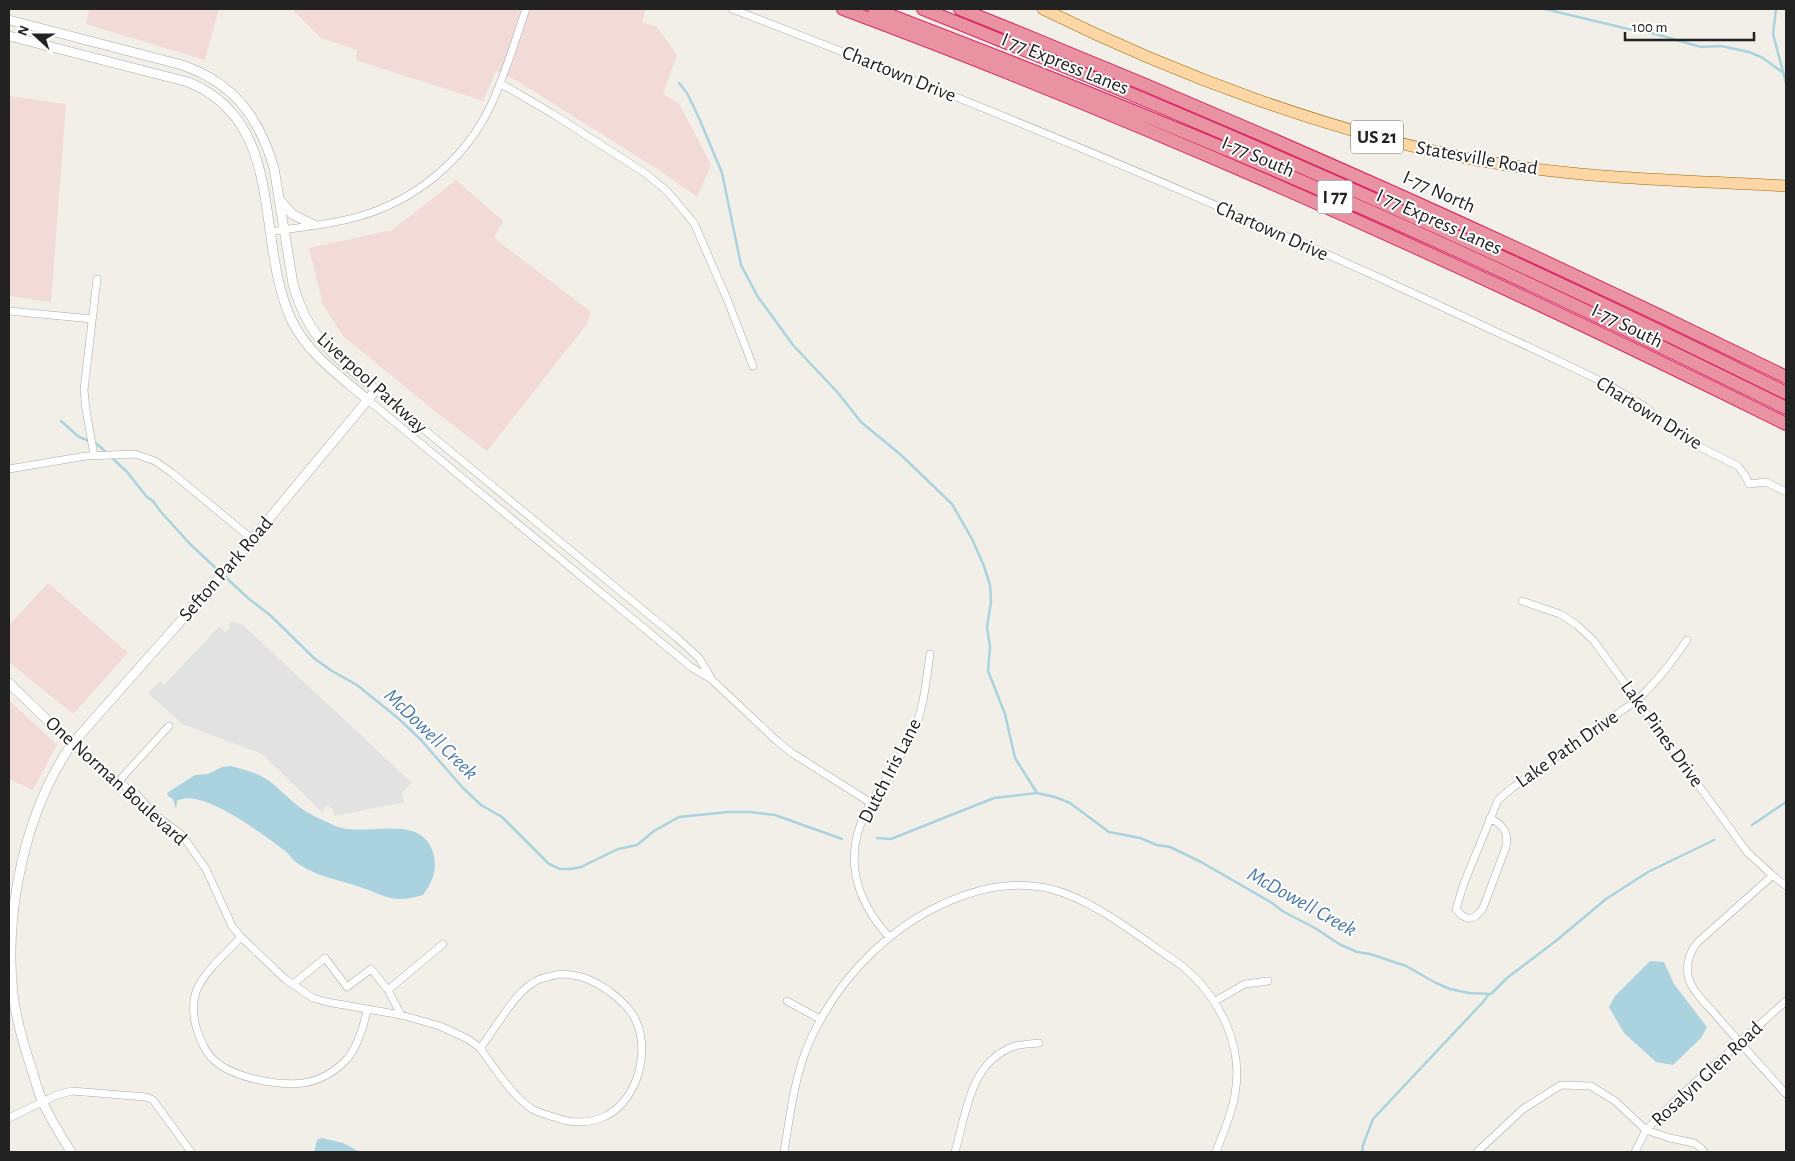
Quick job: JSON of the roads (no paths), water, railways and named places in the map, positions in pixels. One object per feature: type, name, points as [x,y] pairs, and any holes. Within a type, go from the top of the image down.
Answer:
[{"type":"highway","name":"I-77 South","points":[[843,9],[1016,75],[1279,186],[1562,315],[1786,424]]},
{"type":"highway","name":"I 77 Express Lanes","points":[[874,9],[1020,65],[1364,209],[1576,306],[1786,408]]},
{"type":"highway","name":"I 77 Express Lanes","points":[[923,9],[1218,130],[1488,250],[1786,393]]},
{"type":"highway","name":"I-77 North","points":[[960,9],[1160,90],[1399,195],[1588,281],[1786,377]]},
{"type":"highway","points":[[1399,195],[1488,250]]},
{"type":"highway","points":[[1742,402],[1786,417]]},
{"type":"main road","name":"Statesville Road","points":[[1043,9],[1142,54],[1236,91],[1332,124],[1420,148],[1479,160],[1576,173],[1786,186]]},
{"type":"street","points":[[271,232],[344,220],[373,212],[400,200],[430,181],[465,146],[487,113],[500,83],[526,9]]},
{"type":"street","name":"Chartown Drive","points":[[732,9],[931,86],[1101,157],[1382,279],[1612,387],[1644,406],[1684,439],[1738,466],[1749,484],[1766,482],[1786,492]]},
{"type":"street","name":"Liverpool Parkway","points":[[9,20],[182,64],[208,75],[222,84],[258,126],[264,137],[279,198],[293,284],[298,302],[305,319],[325,347],[676,637],[699,658],[712,679]]},
{"type":"street","name":"Liverpool Parkway","points":[[9,36],[188,82],[213,95],[243,128],[254,148],[260,168],[283,299],[292,322],[308,345],[325,364],[691,667],[712,679],[777,741],[792,753],[871,803]]},
{"type":"street","points":[[500,83],[553,114],[645,173],[667,192],[694,224],[727,299],[753,366]]},
{"type":"street","points":[[279,198],[292,214],[314,225]]},
{"type":"street","points":[[94,455],[84,390],[97,279]]},
{"type":"street","points":[[9,310],[92,319]]},
{"type":"street","name":"Sefton Park Road","points":[[72,1152],[42,1102],[22,1041],[14,995],[13,927],[20,870],[32,826],[54,773],[72,744],[252,539],[376,390]]},
{"type":"street","points":[[9,469],[94,455],[135,454],[155,461],[252,539]]},
{"type":"street","name":"Lake Pines Drive","points":[[1522,601],[1560,614],[1577,625],[1594,641],[1747,852],[1772,876],[1786,886]]},
{"type":"street","name":"Lake Path Drive","points":[[1490,818],[1506,830],[1508,838],[1506,847],[1483,908],[1478,915],[1473,918],[1467,918],[1456,910],[1464,884],[1490,818],[1498,800],[1512,788],[1637,700],[1671,664],[1687,640]]},
{"type":"street","name":"Dutch Iris Lane","points":[[889,937],[868,911],[863,898],[855,871],[856,840],[871,803],[905,750],[914,731],[922,706],[930,654]]},
{"type":"street","name":"One Norman Boulevard","points":[[9,683],[72,744],[117,783],[136,794],[155,815],[182,835],[206,869],[226,916],[241,937],[293,984],[308,994],[320,1000],[401,1015],[449,1029],[480,1048],[516,1094],[532,1109],[570,1122],[584,1122],[604,1117],[622,1104],[635,1081],[642,1051],[638,1027],[633,1015],[621,1002],[591,980],[570,974],[544,978],[529,985],[480,1048]]},
{"type":"street","points":[[117,783],[169,726]]},
{"type":"street","points":[[1772,876],[1698,942],[1689,954],[1687,968],[1690,984],[1739,1043],[1786,1094]]},
{"type":"street","points":[[784,1152],[801,1064],[820,1019],[852,974],[889,937],[926,912],[979,890],[1003,886],[1045,888],[1059,891],[1086,903],[1191,973],[1215,1002],[1228,1028],[1235,1052],[1237,1072],[1234,1102],[1216,1152]]},
{"type":"street","points":[[241,937],[202,980],[194,1002],[196,1027],[202,1043],[208,1054],[225,1068],[249,1077],[277,1082],[305,1082],[327,1075],[348,1058],[358,1042],[367,1010]]},
{"type":"street","points":[[388,990],[443,944]]},
{"type":"street","points":[[293,984],[325,958],[347,986],[371,969],[388,990],[401,1015]]},
{"type":"street","points":[[1215,1002],[1245,984],[1268,981]]},
{"type":"street","points":[[787,1001],[820,1019]]},
{"type":"street","name":"Rosalyn Glen Road","points":[[1635,1152],[1646,1130],[1680,1096],[1786,1001]]},
{"type":"street","points":[[955,1152],[970,1094],[982,1072],[989,1063],[1008,1049],[1018,1045],[1039,1043]]},
{"type":"street","points":[[1477,1152],[1523,1109],[1561,1085],[1591,1086],[1615,1101],[1646,1130],[1694,1143],[1704,1152]]},
{"type":"street","points":[[9,1118],[42,1102],[72,1091],[146,1097],[153,1100],[191,1152]]},
{"type":"water","points":[[231,766],[263,777],[302,809],[333,825],[346,829],[360,830],[405,829],[418,833],[428,842],[435,861],[431,881],[423,895],[395,899],[319,874],[295,861],[285,851],[233,815],[201,801],[188,798],[177,801],[176,809],[173,799],[167,793],[195,775],[208,774],[222,767]]},
{"type":"water","points":[[1650,961],[1664,962],[1674,984],[1707,1027],[1701,1038],[1673,1065],[1656,1062],[1624,1033],[1609,1007],[1615,996]]},
{"type":"water","points":[[322,1138],[343,1143],[360,1152],[314,1152],[317,1140]]},
{"type":"waterway","points":[[1545,9],[1628,29],[1645,31],[1701,47],[1721,46],[1749,52],[1763,58],[1782,72]]},
{"type":"waterway","points":[[1776,9],[1773,34],[1786,83]]},
{"type":"waterway","points":[[679,83],[687,93],[699,118],[722,173],[741,265],[758,297],[793,345],[839,394],[861,422],[901,455],[952,504],[972,539],[990,585],[991,602],[987,627],[990,647],[988,671],[1005,714],[1015,758],[1037,793]]},
{"type":"waterway","name":"McDowell Creek","points":[[61,421],[79,437],[97,444],[127,472],[190,544],[248,598],[271,616],[315,659],[357,685],[399,719],[421,740],[463,788],[481,805],[502,817],[549,864],[560,869],[581,867],[618,849],[637,845],[654,831],[679,817],[728,812],[775,815],[842,839]]},
{"type":"waterway","name":"McDowell Creek","points":[[877,838],[891,839],[994,798],[1037,793],[1055,797],[1070,803],[1109,832],[1140,838],[1157,845],[1170,847],[1201,862],[1339,944],[1357,952],[1370,954],[1406,966],[1450,989],[1469,993],[1491,994],[1507,978],[1606,899],[1648,872],[1714,840]]},
{"type":"waterway","name":"McDowell Creek","points":[[1752,825],[1786,802]]},
{"type":"waterway","points":[[1362,1152],[1373,1119],[1489,994]]}]
